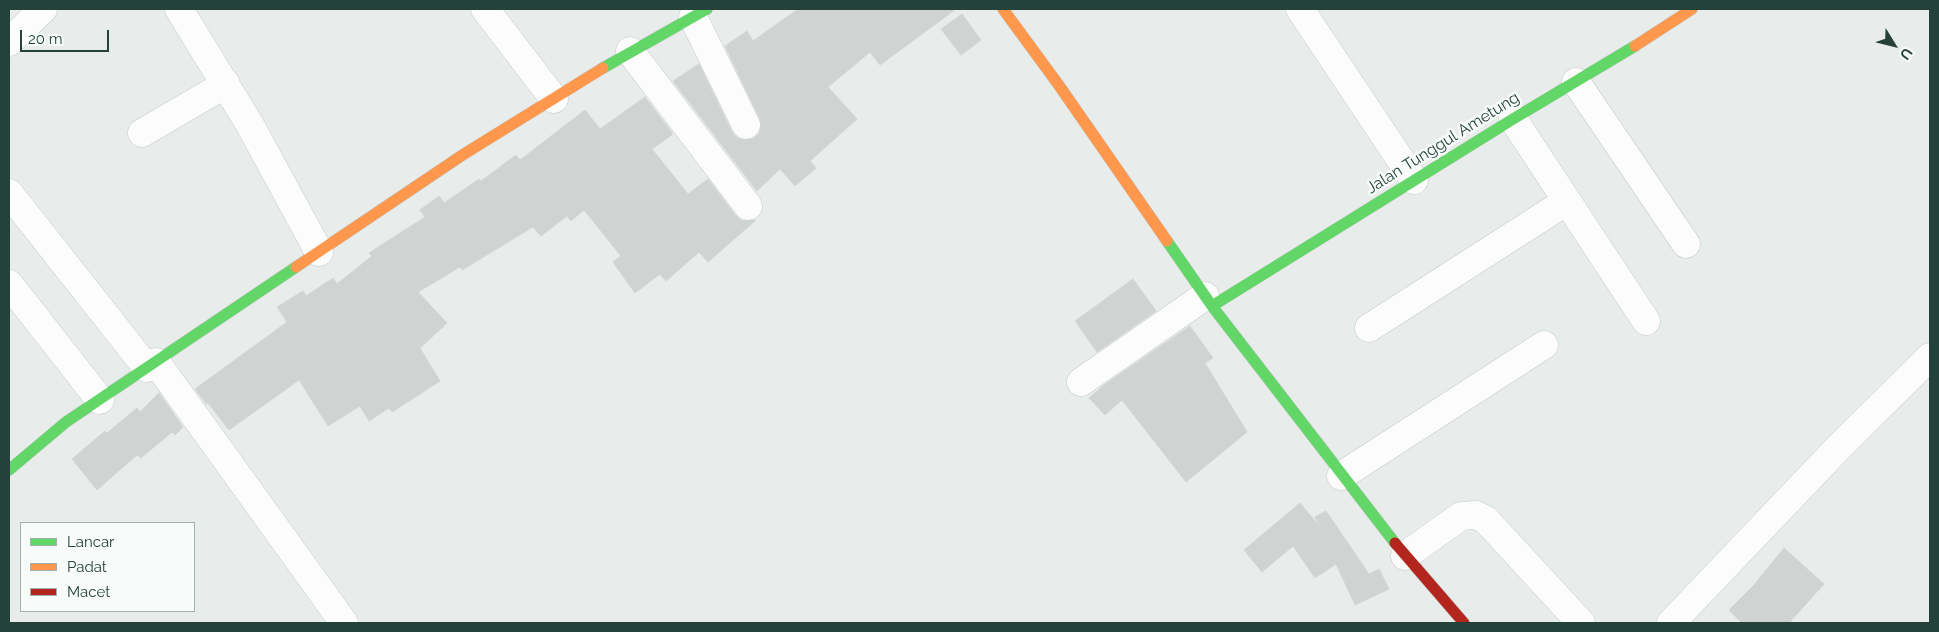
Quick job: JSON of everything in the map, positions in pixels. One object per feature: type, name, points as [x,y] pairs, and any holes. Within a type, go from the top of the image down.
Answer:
[{"type":"street","points":[[9,42],[43,9]]},
{"type":"street","points":[[179,9],[226,84],[319,252]]},
{"type":"street","points":[[485,9],[554,99]]},
{"type":"street","points":[[1003,9],[1064,92],[1209,301],[1341,476],[1405,556],[1464,623]]},
{"type":"street","points":[[1300,9],[1414,180]]},
{"type":"street","name":"Jalan Tunggul Ametung","points":[[1209,301],[1414,180],[1692,9]]},
{"type":"street","points":[[9,470],[66,422],[464,154],[630,51],[700,13],[746,125]]},
{"type":"street","points":[[630,51],[748,206]]},
{"type":"street","points":[[1576,82],[1686,244]]},
{"type":"street","points":[[142,134],[226,84]]},
{"type":"street","points":[[1513,119],[1646,321]]},
{"type":"street","points":[[9,193],[151,365],[344,623]]},
{"type":"street","points":[[1368,328],[1567,201]]},
{"type":"street","points":[[9,284],[100,400]]},
{"type":"street","points":[[1081,382],[1209,301]]},
{"type":"street","points":[[1341,476],[1544,346]]},
{"type":"street","points":[[1671,623],[1838,448],[1930,357]]},
{"type":"street","points":[[1405,556],[1461,516],[1476,515],[1486,520],[1581,623]]},
{"type":"building","points":[[798,9],[956,9],[880,65],[870,52],[828,87],[857,119],[810,161],[816,168],[795,186],[780,169],[757,191],[673,81],[699,64],[732,132],[737,138],[744,140],[753,139],[759,134],[761,127],[760,119],[725,46],[747,31],[753,41]]},
{"type":"building","points":[[962,14],[981,40],[961,55],[941,29]]},
{"type":"building","points":[[645,97],[673,134],[652,149],[688,194],[708,179],[736,216],[742,221],[756,220],[708,262],[699,252],[666,281],[660,274],[635,293],[613,262],[621,256],[584,210],[571,221],[567,216],[541,236],[533,227],[462,270],[460,267],[418,292],[447,323],[420,348],[440,381],[392,412],[389,408],[369,421],[360,406],[328,426],[299,380],[229,430],[195,389],[287,322],[277,307],[303,291],[306,296],[333,278],[337,284],[372,256],[369,253],[425,217],[420,210],[439,196],[444,203],[479,179],[481,181],[516,155],[520,160],[585,110],[600,129]]},
{"type":"building","points":[[1133,279],[1156,311],[1097,352],[1075,321]]},
{"type":"building","points":[[1190,326],[1213,358],[1205,363],[1247,432],[1186,482],[1122,400],[1105,415],[1089,398],[1104,385]]},
{"type":"building","points":[[159,393],[183,427],[175,435],[172,432],[141,458],[137,455],[97,490],[72,459],[105,431],[107,433],[137,408],[140,412]]},
{"type":"building","points":[[1300,503],[1320,527],[1315,517],[1326,511],[1369,574],[1379,569],[1389,589],[1355,605],[1336,564],[1315,578],[1293,546],[1262,572],[1244,550]]},
{"type":"building","points":[[1784,548],[1824,584],[1789,623],[1742,623],[1729,610],[1754,585]]},
{"type":"traffic: fast","points":[[603,68],[707,9]]},
{"type":"traffic: fast","points":[[1212,306],[1513,119],[1635,46]]},
{"type":"traffic: fast","points":[[1167,241],[1212,306],[1395,543]]},
{"type":"traffic: fast","points":[[9,470],[66,422],[296,267]]},
{"type":"traffic: slow","points":[[1003,9],[1058,84],[1167,241]]},
{"type":"traffic: slow","points":[[1635,46],[1692,9]]},
{"type":"traffic: slow","points":[[296,267],[464,154],[603,68]]},
{"type":"traffic: jam","points":[[1395,543],[1464,623]]}]
